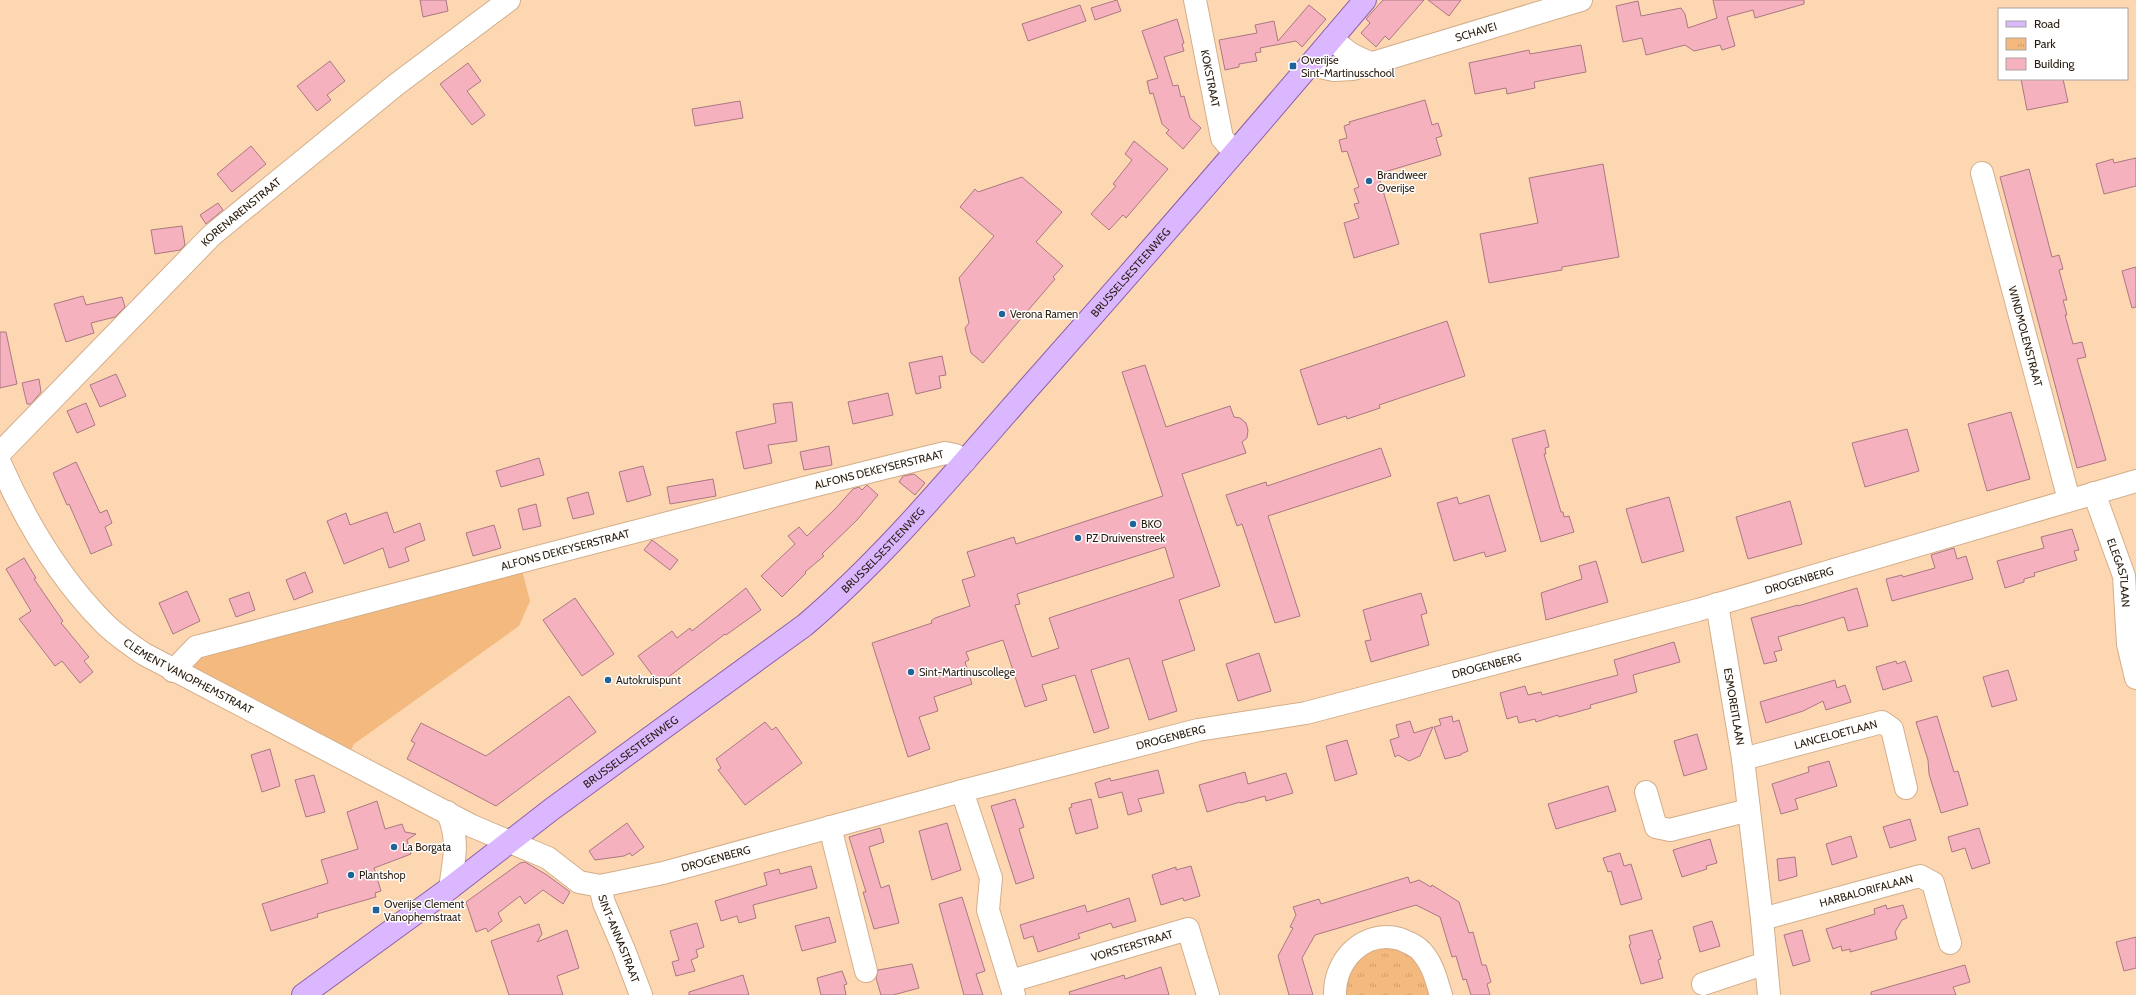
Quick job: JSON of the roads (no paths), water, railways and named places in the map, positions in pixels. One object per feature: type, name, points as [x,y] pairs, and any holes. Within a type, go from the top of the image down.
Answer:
[{"type":"main road","name":"BRUSSELSESTEENWEG","points":[[303,995],[450,888],[558,804],[805,625],[880,556],[965,461],[1365,0]]},
{"type":"street","name":"KORENARENSTRAAT","points":[[0,453],[212,235],[397,84],[509,0]]},
{"type":"street","name":"KOKSTRAAT","points":[[1195,0],[1222,138],[1234,152]]},
{"type":"street","name":"SCHAVEI","points":[[1310,65],[1334,70],[1353,69],[1580,0]]},
{"type":"street","points":[[1333,38],[1340,47],[1354,57],[1371,63]]},
{"type":"street","name":"WINDMOLENSTRAAT","points":[[1982,173],[2069,500]]},
{"type":"street","name":"ALFONS DEKEYSERSTRAAT","points":[[173,671],[196,647],[518,564],[748,501],[945,453],[955,455],[965,461]]},
{"type":"street","name":"CLEMENT VANOPHEMSTRAAT","points":[[0,463],[17,502],[78,595],[106,626],[120,637],[144,654],[173,671],[472,826],[511,841]]},
{"type":"street","name":"DROGENBERG","points":[[600,886],[663,873],[962,791],[1198,730],[1306,713],[1717,604],[2094,492],[2136,481]]},
{"type":"street","name":"ELEGASTLAAN","points":[[2094,492],[2124,576],[2128,644],[2136,678]]},
{"type":"street","name":"ESMOREITLAAN","points":[[1717,604],[1743,759],[1762,919],[1769,995]]},
{"type":"street","name":"LANCELOETLAAN","points":[[1743,759],[1882,722],[1892,729],[1906,788]]},
{"type":"street","points":[[962,791],[991,878],[988,910],[1012,988]]},
{"type":"street","points":[[1646,792],[1656,827],[1670,830],[1749,810]]},
{"type":"street","points":[[447,812],[454,825],[455,837],[450,888]]},
{"type":"street","points":[[830,827],[866,971]]},
{"type":"street","name":"SINT-ANNASTRAAT","points":[[511,841],[548,858],[580,882],[600,886],[604,903],[641,995]]},
{"type":"street","name":"HARBALORIFALAAN","points":[[1762,919],[1920,876],[1933,883],[1950,943]]},
{"type":"street","name":"VORSTERSTRAAT","points":[[1012,988],[1188,929],[1208,995]]},
{"type":"street","points":[[1335,995],[1335,982],[1344,960],[1355,947],[1372,938],[1392,937],[1408,942],[1420,950],[1432,966],[1441,995]]},
{"type":"street","points":[[1703,984],[1766,963]]},
{"type":"place","name":"Overijse Sint-Martinusschool","points":[[1293,66]]},
{"type":"place","name":"Brandweer Overijse","points":[[1369,181]]},
{"type":"place","name":"Verona Ramen","points":[[1002,314]]},
{"type":"place","name":"BKO","points":[[1133,524]]},
{"type":"place","name":"PZ Druivenstreek","points":[[1078,538]]},
{"type":"place","name":"Sint-Martinuscollege","points":[[911,672]]},
{"type":"place","name":"Autokruispunt","points":[[608,680]]},
{"type":"place","name":"La Borgata","points":[[394,847]]},
{"type":"place","name":"Plantshop","points":[[351,875]]},
{"type":"place","name":"Overijse Clement Vanophemstraat","points":[[376,910]]}]
